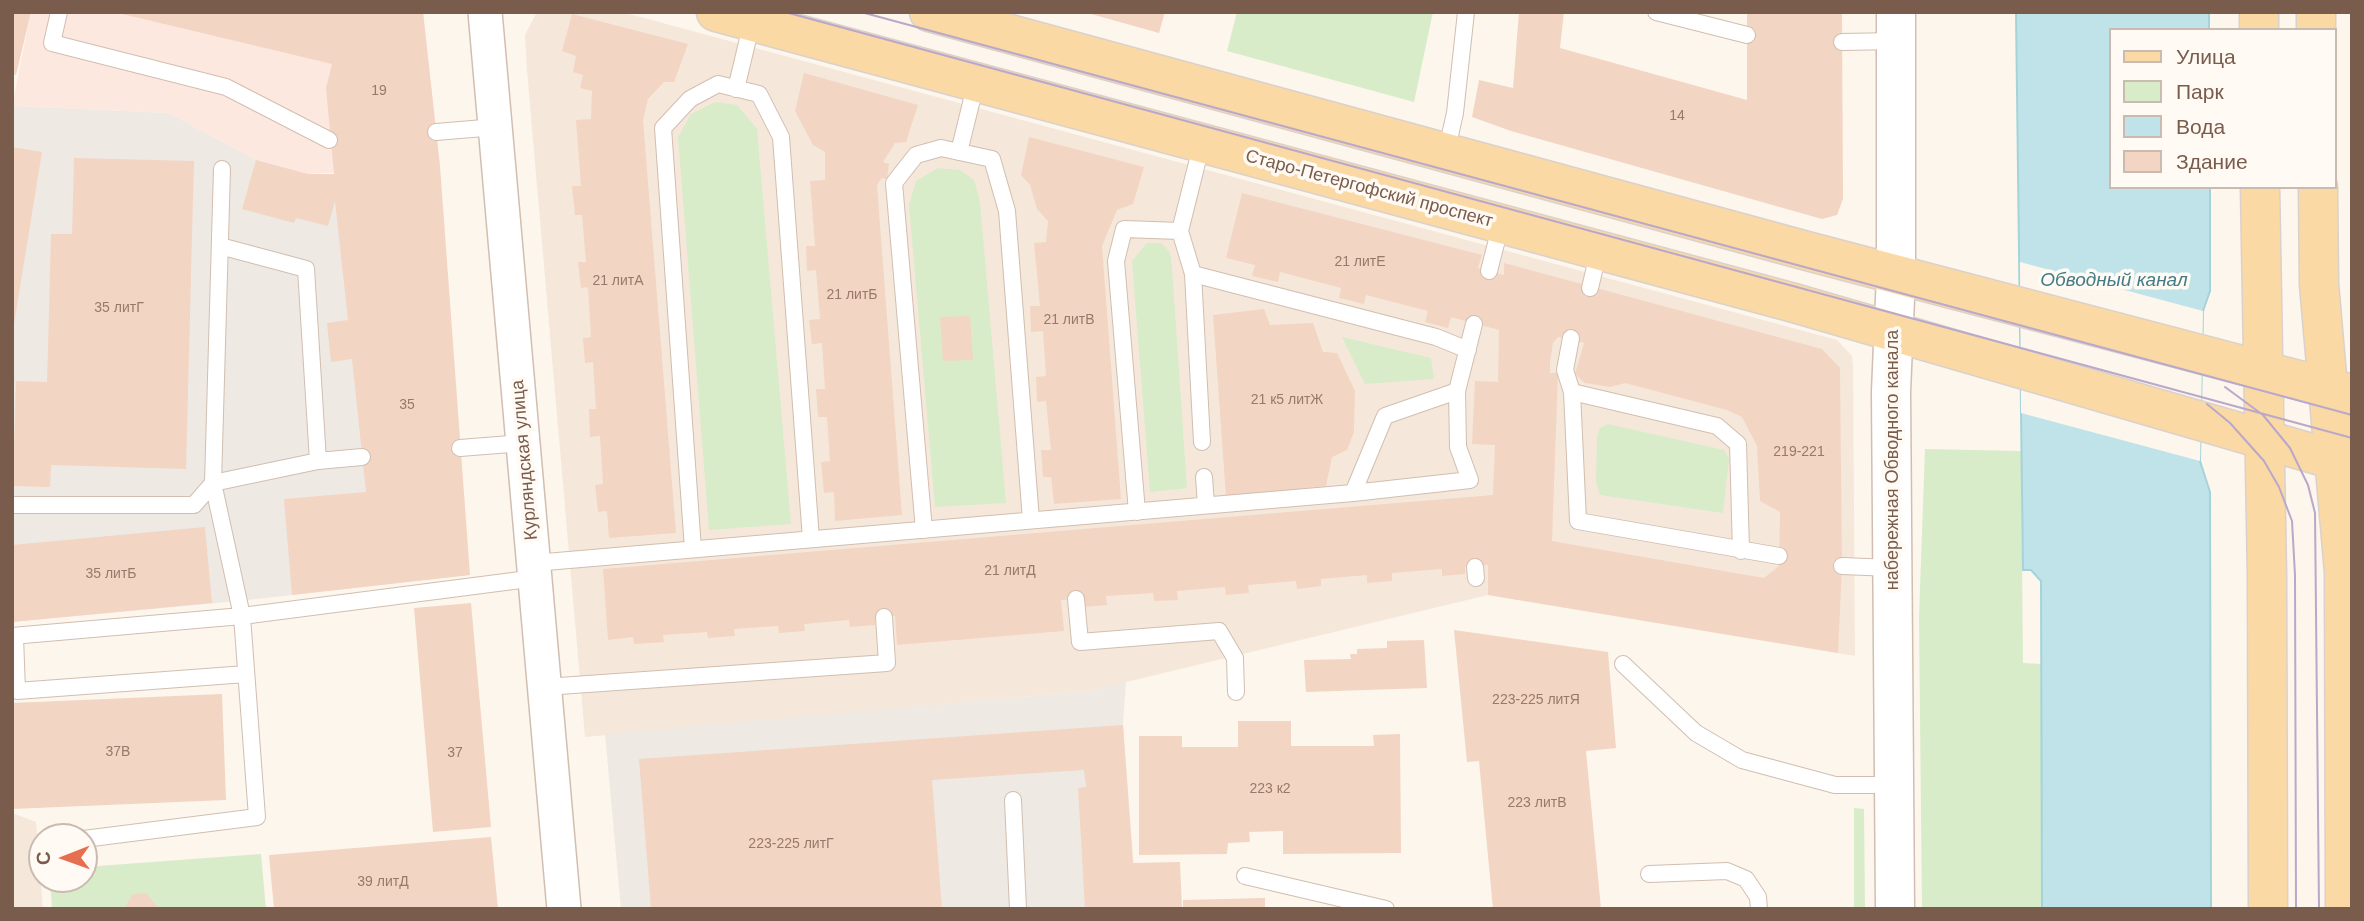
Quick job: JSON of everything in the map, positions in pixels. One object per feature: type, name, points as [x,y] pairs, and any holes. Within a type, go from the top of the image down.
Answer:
[{"type":"main road","name":"Старо-Петергофский проспект","points":[[716,12],[1599,250],[2021,368],[2264,440]]},
{"type":"main road","points":[[929,12],[1018,26],[1446,153],[2203,357],[2340,391]]},
{"type":"main road","points":[[2260,189],[2268,909]]},
{"type":"main road","points":[[2318,189],[2319,284],[2340,391],[2343,463],[2344,909]]},
{"type":"main road","points":[[2264,440],[2343,463]]},
{"type":"street","name":"Курляндская улица","points":[[485,12],[564,909]]},
{"type":"street","name":"набережная Обводного канала","points":[[1895,909],[1891,392],[1896,275],[1896,27]]},
{"type":"lane","points":[[58,12],[52,43],[226,87],[329,140]]},
{"type":"lane","points":[[1446,153],[1455,113],[1466,12]]},
{"type":"lane","points":[[1656,12],[1748,35]]},
{"type":"lane","points":[[1722,29],[1723,12]]},
{"type":"lane","points":[[736,89],[752,22]]},
{"type":"lane","points":[[1842,42],[1896,27]]},
{"type":"lane","points":[[959,152],[976,83]]},
{"type":"lane","points":[[693,549],[663,128],[690,99],[718,84],[759,94],[781,137],[811,539]]},
{"type":"lane","points":[[436,132],[496,127]]},
{"type":"lane","points":[[1202,143],[1180,231],[1193,274],[1202,442]]},
{"type":"lane","points":[[924,530],[894,183],[916,155],[941,148],[992,159],[1007,211],[1031,520]]},
{"type":"lane","points":[[98,837],[257,817],[242,616],[213,483],[222,169]]},
{"type":"lane","points":[[1489,271],[1501,224]]},
{"type":"lane","points":[[1137,512],[1116,261],[1124,229],[1180,231]]},
{"type":"lane","points":[[220,246],[306,269],[318,461]]},
{"type":"lane","points":[[1590,288],[1599,250]]},
{"type":"lane","points":[[1193,274],[1436,337],[1468,349]]},
{"type":"lane","points":[[246,674],[17,691],[14,636],[242,616],[535,570],[693,549],[811,539],[877,539],[924,530],[1031,520],[1070,523],[1137,512],[1470,480],[1458,447],[1457,391],[1474,324]]},
{"type":"lane","points":[[1570,338],[1565,370],[1572,392],[1578,522],[1779,556]]},
{"type":"lane","points":[[1353,493],[1385,416],[1457,391]]},
{"type":"lane","points":[[1572,392],[1717,426],[1738,444],[1741,551]]},
{"type":"lane","points":[[460,449],[523,443]]},
{"type":"lane","points":[[12,505],[194,505],[213,483],[318,461],[362,457]]},
{"type":"lane","points":[[1204,477],[1206,506]]},
{"type":"lane","points":[[1842,566],[1892,568]]},
{"type":"lane","points":[[1076,599],[1080,642],[1219,631],[1235,658],[1236,692]]},
{"type":"lane","points":[[545,687],[887,663],[884,617]]},
{"type":"lane","points":[[1623,664],[1696,733],[1742,760],[1835,785],[1893,785]]},
{"type":"lane","points":[[1013,800],[1018,909]]},
{"type":"lane","points":[[1649,874],[1727,871],[1746,879],[1758,897],[1759,909]]},
{"type":"lane","points":[[1245,876],[1386,909]]},
{"type":"shaded area","points":[[31,12],[423,12],[440,166],[308,174],[256,160],[169,113],[12,106]]},
{"type":"shaded area","points":[[537,12],[622,12],[1837,340],[1852,356],[1853,365],[1855,656],[1488,595],[1089,691],[585,737],[527,71],[525,35]]},
{"type":"shaded area","points":[[12,106],[169,113],[256,160],[308,174],[334,174],[470,575],[239,601],[12,622]]},
{"type":"shaded area","points":[[1126,681],[1123,725],[1137,909],[621,909],[605,734],[1089,691]]},
{"type":"shaded area","points":[[12,813],[36,822],[28,823],[28,893],[42,893],[43,909],[12,909]]},
{"type":"green space","points":[[1237,12],[1433,12],[1414,102],[1227,51]]},
{"type":"green space","points":[[715,102],[737,105],[757,129],[791,524],[709,530],[678,137],[691,114]]},
{"type":"green space","points":[[938,168],[960,170],[974,180],[980,202],[1006,503],[935,507],[909,205],[916,181]]},
{"type":"green space","points":[[1147,243],[1161,243],[1170,252],[1187,488],[1150,492],[1132,261]]},
{"type":"green space","points":[[1342,337],[1431,358],[1434,379],[1365,384]]},
{"type":"green space","points":[[1608,424],[1724,450],[1729,459],[1723,513],[1600,495],[1596,482],[1597,437],[1600,428]]},
{"type":"green space","points":[[1925,449],[2021,451],[2023,663],[2041,664],[2042,909],[1922,909],[1919,617]]},
{"type":"green space","points":[[1854,808],[1864,809],[1865,909],[1854,909]]},
{"type":"green space","points":[[261,854],[266,909],[52,909],[51,893],[98,893],[98,866]]},
{"type":"water","name":"Обводный канал","points":[[2016,12],[2209,12],[2209,28],[2108,28],[2108,189],[2210,189],[2210,291],[2203,311],[2200,461],[2210,492],[2211,909],[2042,909],[2041,581],[2031,570],[2023,570]]},
{"type":"pier","points":[[2020,262],[2203,311],[2200,461],[2021,413]]},
{"type":"building","points":[[12,12],[31,12],[16,75],[12,74]]},
{"type":"building","points":[[114,12],[423,12],[440,166],[470,575],[292,595],[284,499],[366,492],[352,359],[331,362],[327,323],[348,320],[335,201],[328,226],[296,218],[294,223],[242,209],[256,160],[308,174],[334,174],[326,88],[332,64]]},
{"type":"building","points":[[1084,12],[1165,12],[1159,33]]},
{"type":"building","points":[[1519,12],[1564,12],[1560,48],[1747,100],[1747,12],[1842,12],[1843,199],[1837,215],[1822,219],[1511,131],[1472,117],[1479,80],[1513,88]]},
{"type":"building","points":[[572,14],[688,44],[674,82],[664,82],[648,99],[643,120],[676,533],[609,538],[607,511],[598,512],[595,485],[603,484],[600,436],[590,437],[589,409],[596,409],[593,362],[585,363],[583,338],[591,337],[588,287],[581,288],[578,262],[586,262],[582,215],[575,215],[572,186],[581,186],[576,120],[591,119],[592,91],[580,88],[583,75],[573,72],[576,56],[562,51]]},
{"type":"building","points":[[804,73],[918,105],[906,142],[895,143],[883,162],[889,164],[887,179],[882,178],[877,185],[902,515],[835,521],[834,492],[824,493],[821,462],[830,461],[827,417],[818,417],[816,389],[825,389],[822,343],[812,344],[809,320],[820,319],[816,270],[807,271],[806,246],[815,246],[810,181],[825,180],[825,152],[813,145],[795,111]]},
{"type":"building","points":[[1029,137],[1144,167],[1133,204],[1117,210],[1102,246],[1121,499],[1054,504],[1051,477],[1043,477],[1041,450],[1051,450],[1046,401],[1037,402],[1036,377],[1046,376],[1043,331],[1031,332],[1030,306],[1040,306],[1034,243],[1046,242],[1048,221],[1037,209],[1030,185],[1021,175]]},
{"type":"building","points":[[12,147],[42,152],[14,324],[12,324]]},
{"type":"building","points":[[74,158],[194,161],[186,469],[51,465],[50,487],[13,486],[16,381],[47,382],[51,234],[72,234]]},
{"type":"building","points":[[1242,193],[1482,255],[1478,268],[1504,275],[1504,263],[1822,349],[1840,368],[1842,566],[1838,653],[1488,595],[1488,565],[1465,567],[1465,574],[1442,576],[1442,569],[1392,573],[1392,581],[1367,583],[1367,575],[1321,579],[1321,586],[1297,589],[1296,581],[1248,585],[1249,593],[1226,595],[1225,587],[1177,591],[1178,600],[1154,601],[1153,593],[1106,596],[1107,605],[1083,607],[1082,599],[1061,600],[1064,631],[897,645],[895,616],[875,618],[875,625],[850,627],[849,620],[804,624],[805,631],[779,633],[778,626],[734,629],[735,636],[708,638],[707,632],[663,635],[664,642],[634,644],[633,637],[608,640],[603,569],[1493,495],[1495,445],[1472,444],[1475,381],[1498,382],[1499,330],[1451,317],[1448,328],[1425,322],[1428,311],[1366,295],[1364,304],[1339,298],[1341,288],[1280,272],[1278,282],[1252,276],[1255,265],[1226,258]],"holes":[[[1558,337],[1584,343],[1575,374],[1585,383],[1610,387],[1625,383],[1727,410],[1742,417],[1757,446],[1760,501],[1780,512],[1779,566],[1764,578],[1552,541],[1558,373],[1550,373],[1553,343]]]},
{"type":"building","points":[[1264,309],[1270,325],[1313,323],[1323,352],[1337,353],[1355,391],[1354,432],[1347,450],[1332,457],[1326,486],[1226,497],[1213,315]]},
{"type":"building","points":[[970,316],[973,360],[943,361],[940,317]]},
{"type":"building","points":[[205,527],[212,603],[12,622],[12,545]]},
{"type":"building","points":[[471,603],[491,827],[433,832],[414,608]]},
{"type":"building","points":[[1454,630],[1608,652],[1616,748],[1586,751],[1601,909],[1493,909],[1479,761],[1467,762]]},
{"type":"building","points":[[1424,640],[1427,688],[1306,692],[1304,660],[1351,659],[1350,654],[1357,654],[1357,649],[1387,648],[1387,641]]},
{"type":"building","points":[[222,694],[226,800],[12,809],[12,703]]},
{"type":"building","points":[[1238,721],[1291,721],[1291,746],[1374,746],[1373,735],[1400,734],[1401,853],[1283,854],[1283,831],[1249,832],[1250,842],[1228,843],[1227,854],[1139,855],[1139,736],[1182,736],[1182,747],[1238,747]]},
{"type":"building","points":[[1123,725],[1133,863],[1180,862],[1182,909],[1085,909],[1078,788],[1086,787],[1084,770],[932,780],[942,909],[651,909],[639,759]]},
{"type":"building","points":[[491,837],[498,909],[274,909],[269,855]]},
{"type":"building","points":[[146,893],[159,909],[124,909],[133,894]]},
{"type":"building","points":[[1265,898],[1265,909],[1183,909],[1183,900]]},
{"type":"tram line","points":[[785,12],[2352,438]]},
{"type":"tram line","points":[[861,12],[2352,415]]},
{"type":"tram line","points":[[2225,387],[2263,415],[2290,448],[2308,485],[2315,513],[2319,909]]},
{"type":"tram line","points":[[2207,404],[2230,423],[2264,461],[2279,487],[2292,521],[2295,575],[2296,909]]}]
